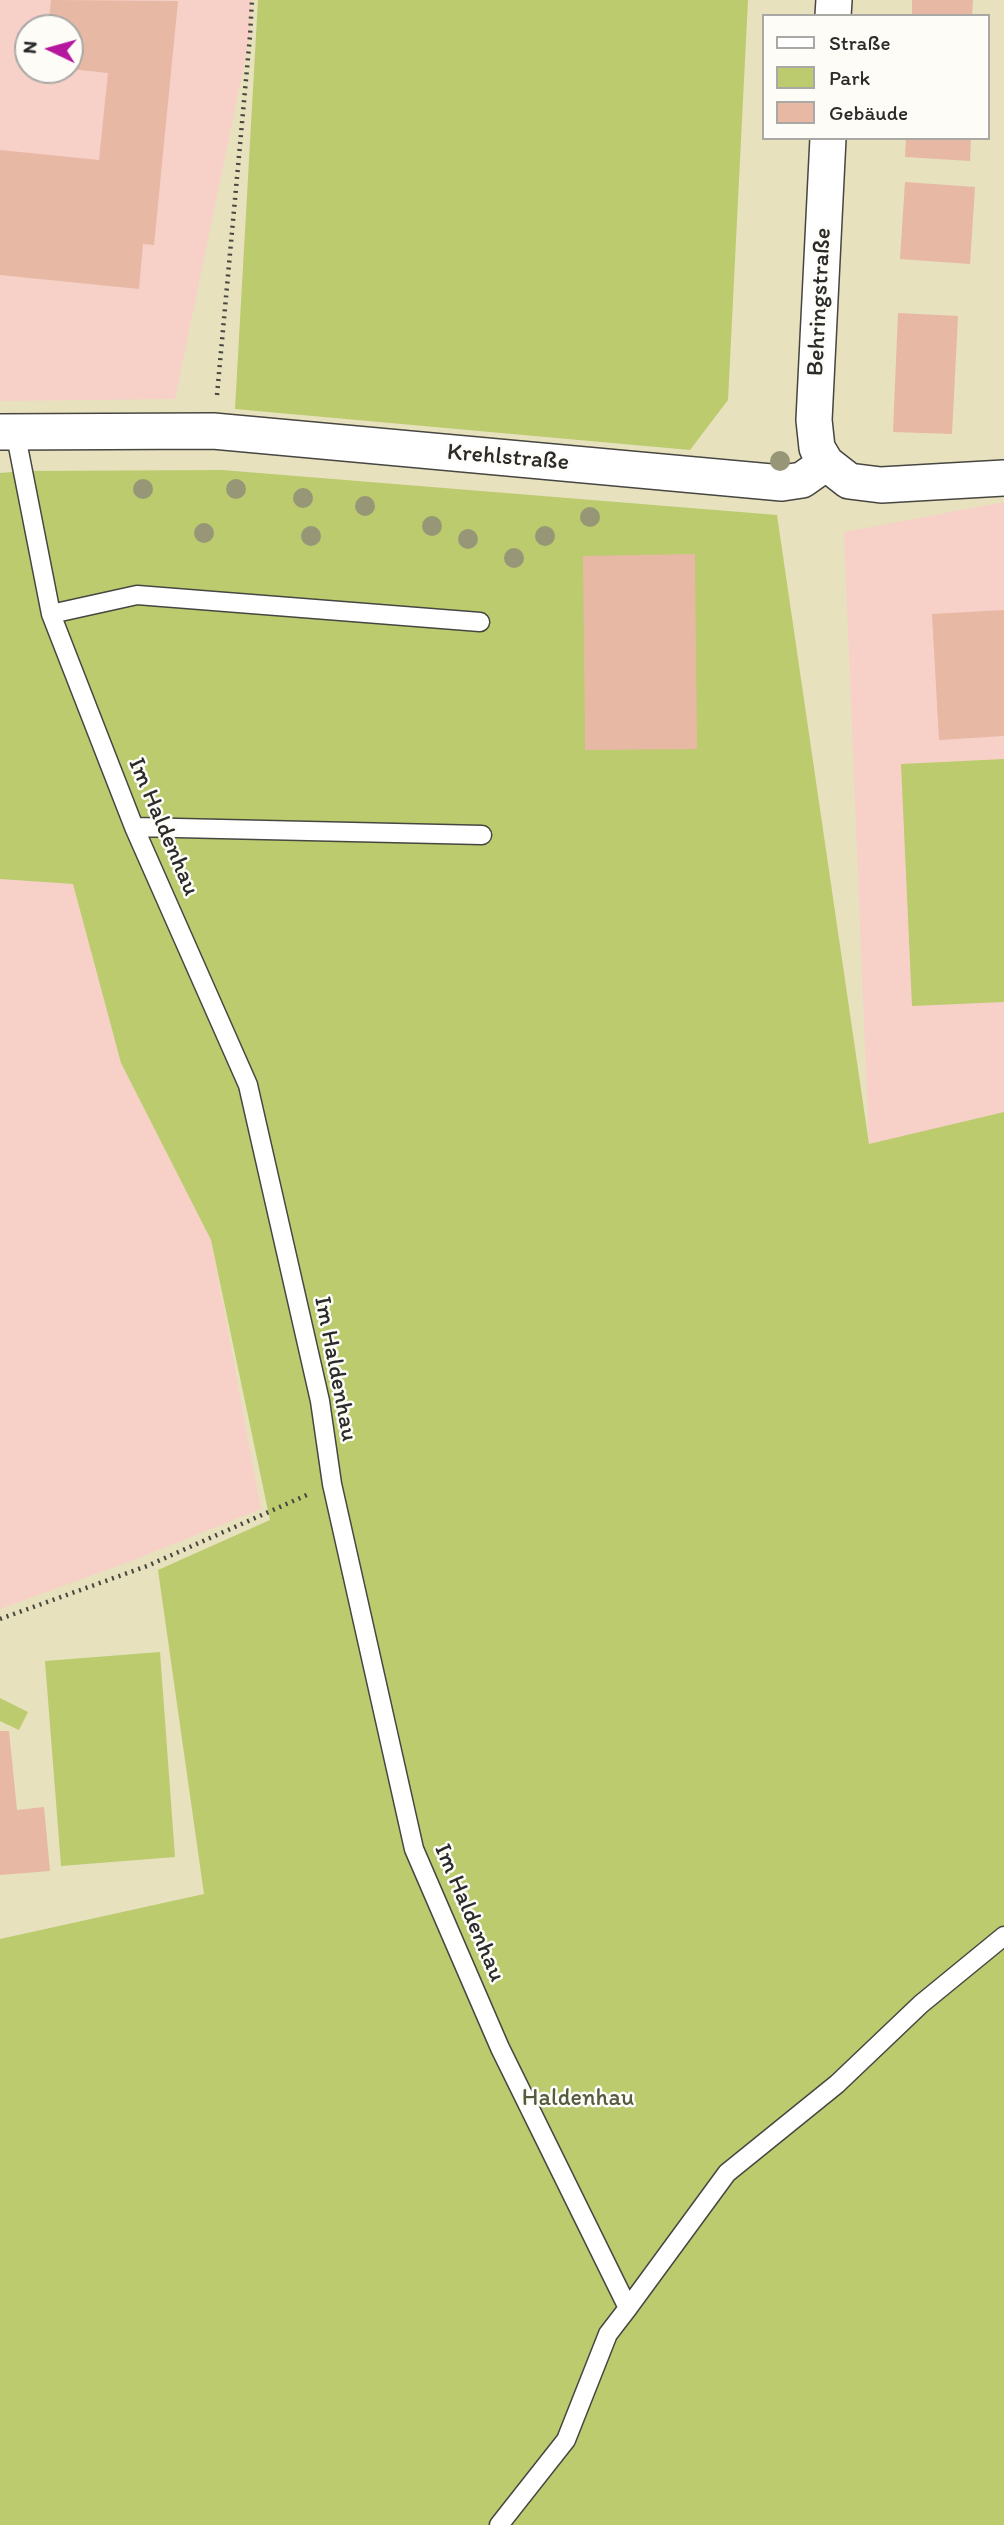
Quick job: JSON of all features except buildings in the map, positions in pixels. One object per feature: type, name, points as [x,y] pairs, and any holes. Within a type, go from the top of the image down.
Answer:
[{"type":"street","name":"Behringstraße","points":[[826,463],[817,448],[814,420],[828,140]]},
{"type":"street","name":"Krehlstraße","points":[[8,432],[214,431],[782,483],[802,480],[826,463]]},
{"type":"street","points":[[826,463],[849,481],[881,485],[1004,478]]},
{"type":"lane","name":"Im Haldenhau","points":[[8,432],[51,614],[134,827],[248,1085],[320,1401],[332,1483],[414,1849],[500,2048],[628,2308]]},
{"type":"lane","points":[[51,614],[136,595],[480,622]]},
{"type":"lane","points":[[134,827],[482,835]]},
{"type":"lane","points":[[499,2525],[566,2440],[608,2334],[726,2173],[837,2084],[922,2004],[1004,1936]]},
{"type":"path","points":[[214,431],[252,0]]},
{"type":"path","points":[[0,1619],[147,1566],[332,1483]]},
{"type":"shaded area","points":[[0,0],[252,0],[250,36],[175,399],[0,401]]},
{"type":"shaded area","points":[[1004,502],[1004,1112],[869,1145],[844,532]]},
{"type":"shaded area","points":[[0,879],[73,884],[121,1063],[211,1240],[261,1509],[0,1609]]},
{"type":"green space","points":[[258,0],[748,0],[728,400],[690,450],[235,409]]},
{"type":"green space","name":"Haldenhau","points":[[222,470],[777,515],[869,1144],[1004,1112],[1004,2525],[0,2525],[0,1939],[204,1894],[158,1570],[270,1520],[211,1240],[121,1063],[73,884],[0,879],[0,473]]},
{"type":"green space","points":[[1004,759],[1004,1002],[912,1006],[901,764]]},
{"type":"green space","points":[[160,1652],[175,1857],[61,1866],[45,1661]]},
{"type":"green space","points":[[0,1698],[28,1712],[19,1730],[0,1721]]}]
